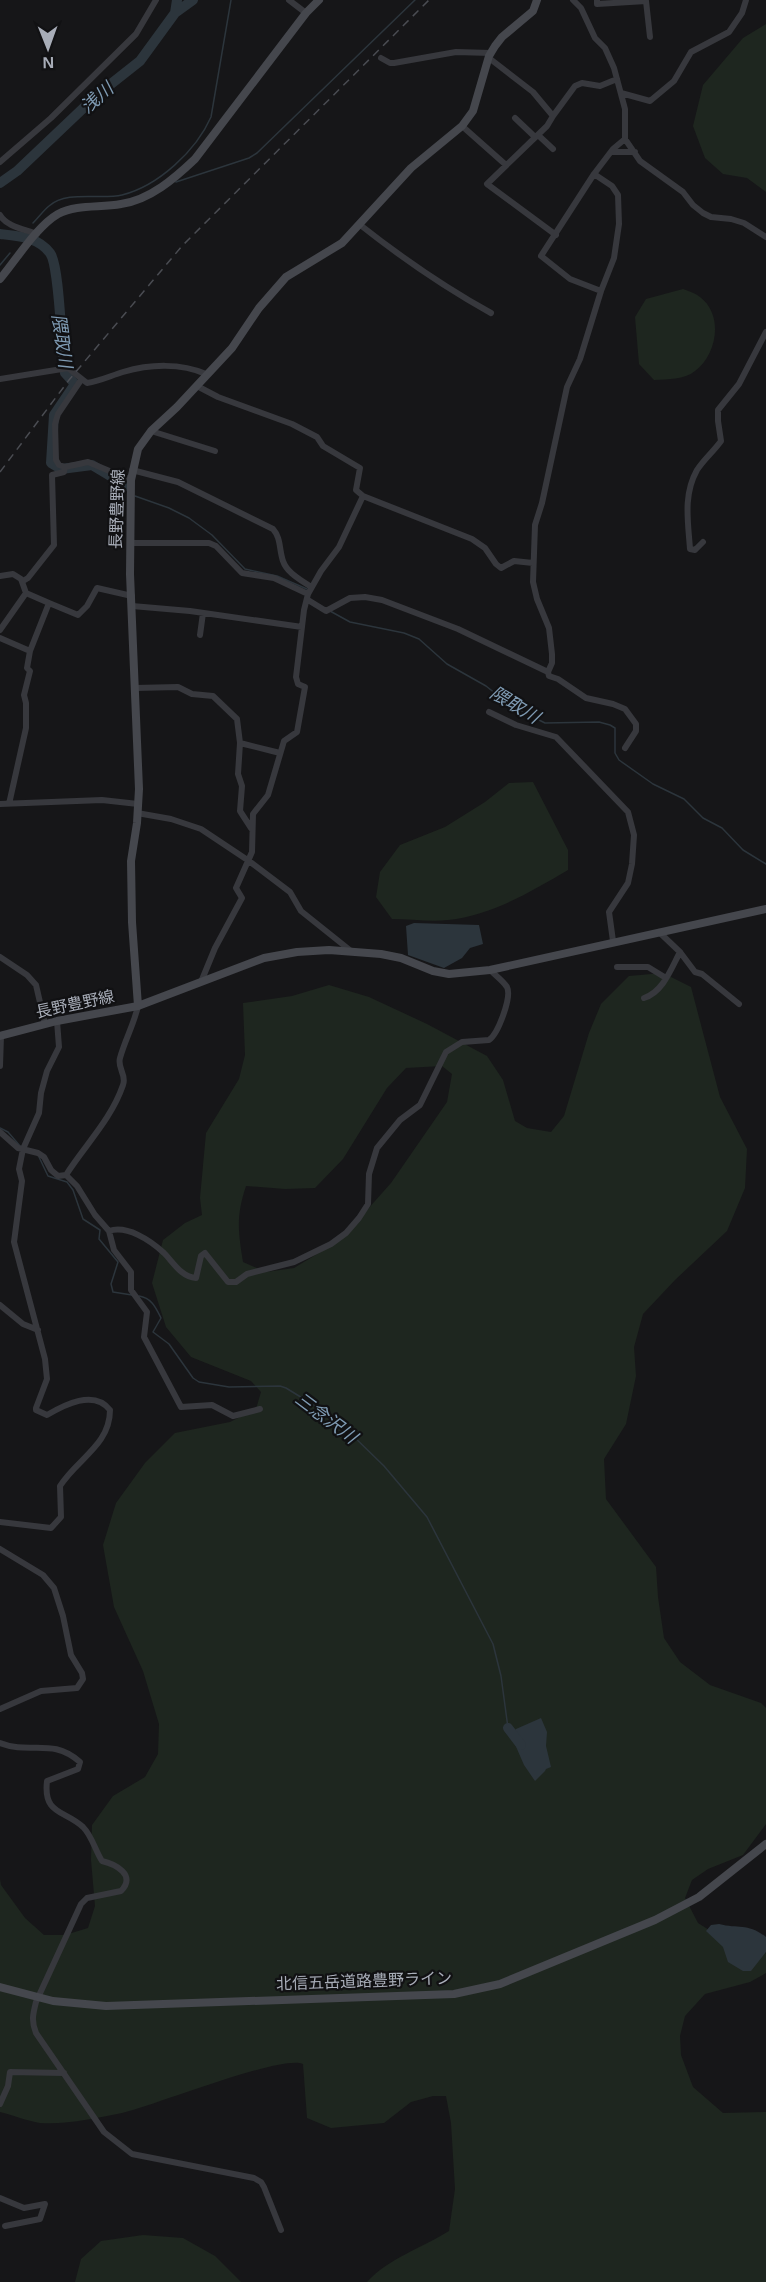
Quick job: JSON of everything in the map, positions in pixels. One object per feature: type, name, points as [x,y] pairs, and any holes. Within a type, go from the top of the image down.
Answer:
[{"type":"street","points":[[0,162],[51,118],[136,34],[156,0]]},
{"type":"street","points":[[289,0],[306,13]]},
{"type":"street","points":[[0,279],[35,235],[57,215],[73,208],[122,204],[139,200],[186,167],[195,159],[306,13],[319,0]]},
{"type":"street","name":"長野豊野線","points":[[1,1036],[57,1021],[138,1006],[131,886],[131,861],[138,808],[131,480],[138,449],[151,431],[232,348],[259,308],[286,277],[342,243],[411,168],[462,126],[473,111],[490,56],[502,37],[532,11],[537,0]]},
{"type":"street","points":[[573,0],[581,8],[595,38],[605,48],[621,93],[626,121],[625,139],[634,152],[648,168],[676,186],[703,213],[731,219],[762,231],[766,237]]},
{"type":"street","points":[[621,93],[650,101],[674,81],[691,52],[729,32],[746,0]]},
{"type":"street","points":[[581,8],[597,2],[646,1],[650,37]]},
{"type":"street","points":[[381,58],[394,63],[456,52],[490,56],[533,92],[553,116]]},
{"type":"street","points":[[556,235],[488,184],[547,126],[575,86],[582,83],[600,86],[617,79]]},
{"type":"street","points":[[515,118],[553,149]]},
{"type":"street","points":[[462,126],[506,165]]},
{"type":"street","points":[[601,291],[570,279],[541,256],[594,174],[610,152],[625,139]]},
{"type":"street","points":[[610,152],[634,152]]},
{"type":"street","points":[[548,672],[552,663],[549,628],[535,591],[533,563],[535,525],[567,387],[580,359],[614,258],[619,224],[618,195],[612,186],[594,174]]},
{"type":"street","points":[[0,215],[11,225],[35,235]]},
{"type":"street","points":[[359,224],[404,260],[448,289],[491,313]]},
{"type":"street","points":[[703,542],[694,550],[690,549],[687,498],[690,487],[698,469],[721,441],[717,415],[721,405],[739,384],[766,332]]},
{"type":"street","points":[[0,379],[64,369],[81,380],[89,382],[123,372],[175,366],[206,374]]},
{"type":"street","points":[[65,468],[56,460],[55,424],[58,414],[81,380]]},
{"type":"street","points":[[197,386],[218,397],[292,423],[317,437],[323,446],[360,468],[356,490],[363,496],[472,539],[485,548],[501,568],[514,561],[533,563]]},
{"type":"street","points":[[151,431],[215,451]]},
{"type":"street","points":[[23,580],[28,578],[54,545],[52,475],[65,468],[88,462],[131,480]]},
{"type":"street","points":[[132,470],[178,483],[273,528],[277,534],[283,561],[289,570],[311,587]]},
{"type":"street","points":[[201,982],[215,948],[242,898],[236,888],[252,852],[253,814],[268,795],[284,741],[297,732],[306,687],[298,684],[296,677],[303,610],[311,587],[334,556],[363,496]]},
{"type":"street","points":[[131,543],[209,543],[216,546],[242,573],[274,578],[308,597],[326,611],[350,598],[365,597],[382,600],[458,629],[548,672],[549,676],[558,679],[586,698],[625,709],[636,724],[636,731],[626,748]]},
{"type":"street","points":[[0,576],[13,574],[23,580],[26,593],[0,630]]},
{"type":"street","points":[[26,593],[78,615],[87,606],[97,588],[132,596]]},
{"type":"street","points":[[9,804],[26,728],[24,695],[30,671],[27,668],[30,651],[50,603]]},
{"type":"street","points":[[132,606],[302,627]]},
{"type":"street","points":[[200,635],[203,613]]},
{"type":"street","points":[[0,638],[30,651]]},
{"type":"street","points":[[135,688],[177,687],[192,694],[213,696],[237,719],[240,743],[238,774],[242,786],[240,811],[252,828]]},
{"type":"street","points":[[489,712],[516,725],[556,737],[584,764],[630,817],[634,853],[628,883],[609,912],[613,941]]},
{"type":"street","points":[[240,743],[280,753]]},
{"type":"street","points":[[0,804],[102,800],[138,808],[201,829],[290,892],[301,911],[351,951]]},
{"type":"street","points":[[0,1132],[18,1148],[38,1153],[44,1157],[51,1170],[58,1176],[66,1175],[113,1110],[125,1082],[119,1062],[127,1037],[135,1022],[138,1006],[264,958],[297,952],[351,951],[401,958],[434,971],[449,974],[490,970],[766,909]]},
{"type":"street","points":[[658,932],[680,952],[695,972],[702,974],[739,1004]]},
{"type":"street","points":[[644,998],[652,995],[666,978],[680,952]]},
{"type":"street","points":[[0,957],[27,975],[36,984],[45,1024]]},
{"type":"street","points":[[616,968],[648,967],[666,978]]},
{"type":"street","points":[[109,1231],[116,1229],[129,1231],[145,1239],[161,1250],[182,1273],[192,1278],[196,1278],[201,1256],[205,1253],[228,1282],[236,1282],[247,1274],[294,1262],[331,1244],[346,1233],[365,1209],[369,1198],[370,1168],[377,1148],[393,1128],[420,1105],[446,1052],[462,1042],[489,1040],[495,1034],[509,996],[507,988],[490,970]]},
{"type":"street","points":[[0,1522],[51,1528],[60,1517],[60,1486],[104,1437],[110,1423],[110,1410],[107,1405],[95,1401],[86,1400],[65,1404],[47,1415],[36,1410],[36,1402],[47,1378],[38,1330],[14,1242],[22,1181],[19,1169],[23,1149],[39,1113],[47,1071],[59,1047],[57,1021]]},
{"type":"street","points":[[0,1066],[1,1036]]},
{"type":"street","points":[[66,1175],[77,1186],[95,1215],[109,1231],[114,1250],[131,1272],[131,1290],[147,1312],[144,1337],[181,1407],[212,1405],[233,1416],[260,1409]]},
{"type":"street","points":[[0,1305],[23,1324],[38,1330]]},
{"type":"street","points":[[0,1549],[42,1575],[54,1588],[63,1616],[71,1655],[83,1679],[77,1688],[41,1691],[0,1709]]},
{"type":"street","points":[[0,1743],[14,1748],[50,1747],[63,1751],[80,1762],[78,1769],[47,1781],[49,1802],[59,1813],[81,1825],[89,1835],[102,1861],[122,1869],[126,1879],[125,1887],[121,1891],[87,1898],[81,1904],[39,1997],[32,2016],[32,2024],[104,2132],[132,2154],[254,2178],[261,2182],[281,2230]]},
{"type":"street","name":"北信五岳道路豊野ライン","points":[[0,1987],[53,2001],[106,2006],[454,1994],[500,1984],[655,1920],[699,1897],[766,1844]]},
{"type":"street","points":[[0,2104],[8,2086],[10,2072],[64,2073]]},
{"type":"street","points":[[0,2198],[24,2208],[45,2205],[40,2219],[5,2226]]},
{"type":"shaded area","points":[[766,24],[766,192],[747,178],[723,174],[705,158],[693,126],[703,85],[743,38]]},
{"type":"shaded area","points":[[683,289],[694,293],[708,305],[715,324],[713,345],[703,364],[691,374],[654,380],[639,364],[635,317],[646,299]]},
{"type":"shaded area","points":[[533,782],[568,850],[568,870],[511,901],[480,913],[441,921],[392,919],[376,897],[380,872],[400,845],[445,827],[485,802],[509,783]]},
{"type":"shaded area","points":[[414,923],[479,925],[483,944],[470,948],[462,958],[444,968],[408,955],[406,926]]},
{"type":"shaded area","points":[[663,973],[691,987],[720,1097],[747,1149],[745,1188],[727,1231],[643,1314],[634,1347],[636,1376],[626,1424],[604,1459],[606,1499],[656,1567],[664,1638],[680,1662],[710,1685],[761,1703],[766,1708],[766,1824],[743,1855],[708,1869],[692,1880],[685,1898],[698,1923],[720,1937],[764,1950],[766,1973],[750,1982],[705,1994],[685,2016],[680,2036],[681,2055],[693,2087],[723,2113],[766,2112],[766,2282],[367,2282],[385,2266],[449,2231],[455,2189],[451,2123],[446,2096],[433,2096],[411,2102],[384,2123],[331,2128],[307,2118],[303,2064],[291,2063],[245,2073],[122,2113],[91,2119],[40,2123],[0,2112],[0,1879],[1,1885],[25,1918],[44,1935],[65,1935],[88,1928],[95,1906],[91,1860],[92,1825],[113,1796],[145,1777],[158,1754],[159,1724],[143,1671],[114,1607],[103,1545],[116,1503],[145,1463],[175,1433],[230,1422],[256,1409],[261,1392],[251,1381],[191,1357],[166,1327],[152,1283],[163,1240],[185,1223],[202,1215],[200,1198],[206,1133],[239,1079],[245,1055],[243,1003],[292,996],[329,985],[369,997],[487,1056],[503,1080],[515,1121],[527,1128],[551,1132],[564,1116],[589,1033],[601,1004],[629,976]],"holes":[[[442,1066],[452,1074],[447,1102],[391,1183],[359,1219],[327,1248],[294,1268],[266,1272],[243,1262],[239,1224],[246,1186],[285,1189],[315,1188],[343,1159],[387,1088],[406,1068]]]},
{"type":"shaded area","points":[[541,1718],[547,1732],[546,1746],[551,1767],[535,1781],[524,1765],[511,1735],[516,1729]]},
{"type":"shaded area","points":[[711,1925],[748,1928],[766,1937],[766,1952],[751,1971],[743,1971],[728,1962],[723,1947],[706,1931]]},
{"type":"shaded area","points":[[143,2235],[183,2238],[215,2256],[241,2282],[75,2282],[81,2259],[101,2241]]},
{"type":"waterway","name":"浅川","points":[[0,183],[17,171],[97,95],[140,61],[175,13],[177,0]]},
{"type":"waterway","points":[[175,13],[193,0]]},
{"type":"waterway","points":[[33,223],[49,206],[65,198],[122,195],[136,190],[162,175],[186,154],[211,117],[231,0]]},
{"type":"waterway","points":[[176,182],[249,158],[257,153],[415,0]]},
{"type":"waterway","name":"隈取川","points":[[0,234],[34,240],[40,244],[50,253],[56,274],[65,373],[75,384],[54,415],[51,463],[61,469],[92,465],[127,486]]},
{"type":"waterway","points":[[0,265],[10,253]]},
{"type":"waterway","name":"隈取川","points":[[135,496],[189,518],[212,535],[245,569],[277,576],[307,589]]},
{"type":"waterway","name":"隈取川","points":[[330,611],[350,622],[404,633],[419,639],[447,664],[486,686],[511,706],[545,723],[599,722],[610,725],[615,728],[615,753],[619,760],[653,784],[684,799],[703,818],[722,828],[743,850],[766,864]]},
{"type":"waterway","name":"三念沢川","points":[[0,1128],[8,1132],[20,1146]]},
{"type":"waterway","name":"三念沢川","points":[[39,1157],[48,1176],[67,1182],[73,1190],[83,1219],[100,1230],[99,1239],[118,1262],[111,1284],[113,1292],[132,1295]]},
{"type":"waterway","name":"三念沢川","points":[[139,1296],[150,1301],[161,1318],[153,1332],[169,1344],[193,1378],[199,1382],[229,1387],[280,1386],[286,1388],[330,1415],[384,1466],[427,1517],[493,1644],[501,1676],[508,1728]]},
{"type":"waterway","name":"三念沢川","points":[[508,1728],[521,1745]]},
{"type":"railway","points":[[0,472],[69,380],[182,246],[429,0]]}]
